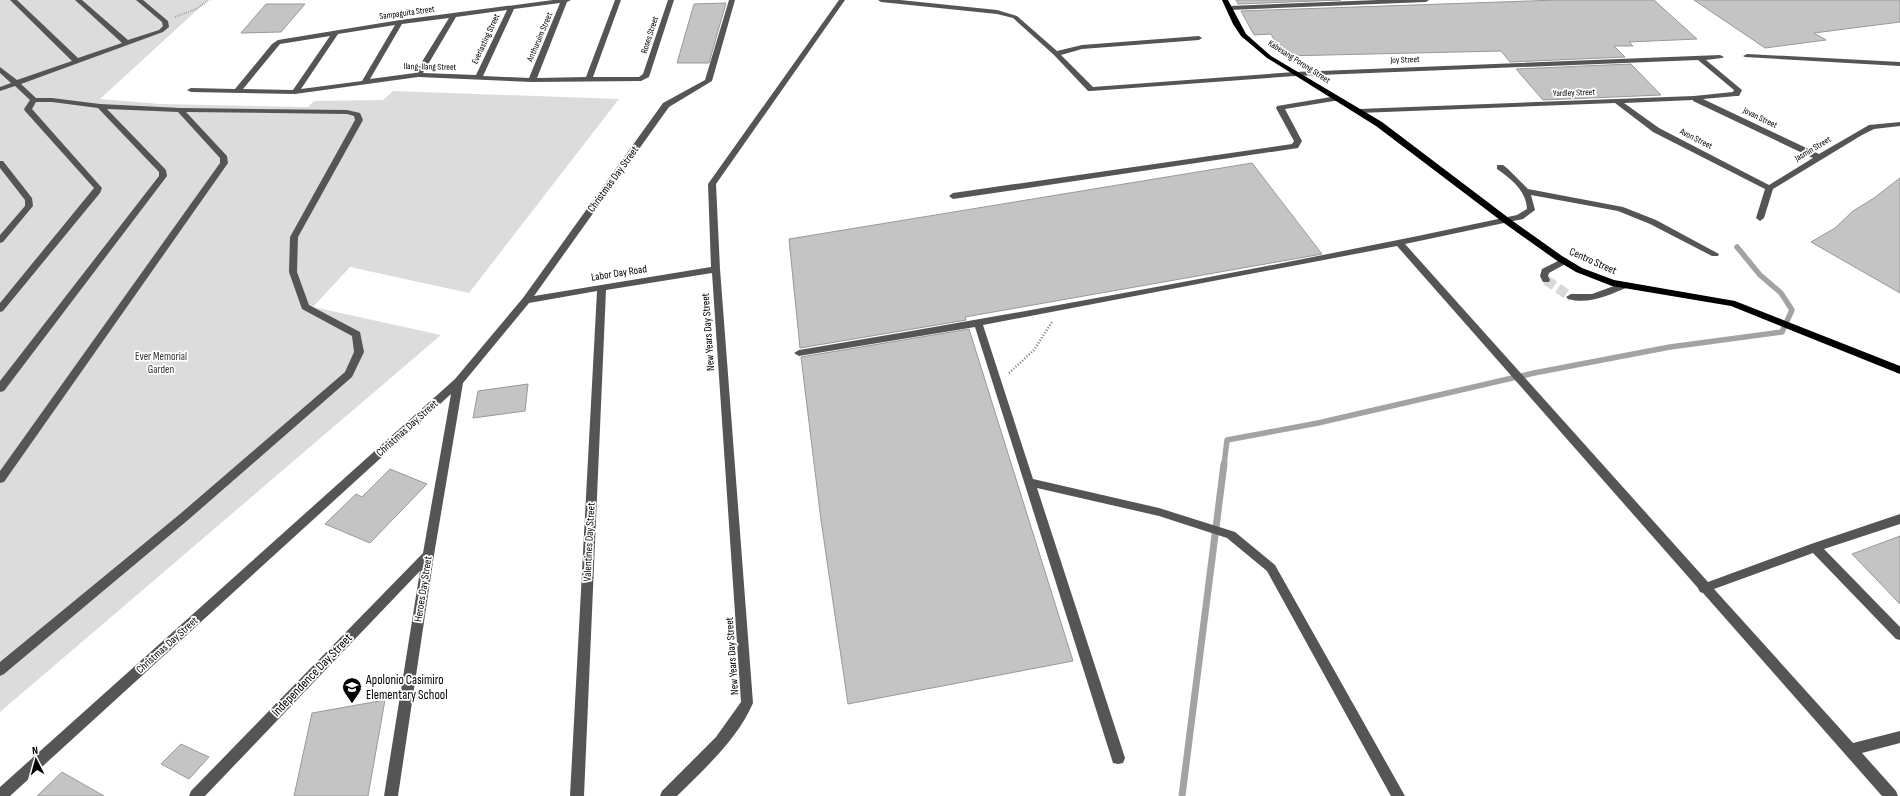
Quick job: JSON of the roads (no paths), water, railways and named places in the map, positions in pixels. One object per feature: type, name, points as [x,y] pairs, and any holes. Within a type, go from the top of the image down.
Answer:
[{"type":"main road","name":"Kabesang Porong Street","points":[[1225,0],[1243,35],[1269,57],[1295,74],[1359,111]]},
{"type":"main road","name":"Centro Street","points":[[1359,111],[1379,124],[1507,221],[1564,261],[1597,278],[1612,283],[1732,304],[1752,310],[1900,370]]},
{"type":"street","points":[[13,0],[77,61]]},
{"type":"street","points":[[78,0],[127,43]]},
{"type":"street","points":[[0,89],[164,29],[166,27],[165,21],[139,0]]},
{"type":"street","points":[[589,79],[618,0]]},
{"type":"street","name":"Roses Street","points":[[646,75],[671,0]]},
{"type":"street","name":"Christmas Day Street","points":[[0,796],[458,382],[526,300],[666,105],[708,81],[732,0]]},
{"type":"street","name":"New Years Day Street","points":[[667,796],[717,748],[735,726],[747,704],[716,269],[712,184],[842,0]]},
{"type":"street","points":[[881,0],[1007,14],[1015,17],[1056,54],[1082,47],[1199,38]]},
{"type":"street","points":[[1229,8],[1426,0]]},
{"type":"street","name":"Sampaguita Street","points":[[237,91],[274,44],[284,41],[400,22],[566,1]]},
{"type":"street","name":"Anthuruim Street","points":[[532,80],[566,1]]},
{"type":"street","name":"Everlasting Street","points":[[478,78],[511,8]]},
{"type":"street","points":[[418,75],[453,16]]},
{"type":"street","points":[[364,82],[400,22]]},
{"type":"street","points":[[294,92],[335,33]]},
{"type":"street","name":"Joy Street","points":[[1056,54],[1091,89],[1295,74],[1720,57]]},
{"type":"street","points":[[1747,56],[1900,64]]},
{"type":"street","name":"Yardley Street","points":[[1359,111],[1694,98],[1728,96],[1736,94],[1738,90],[1700,58]]},
{"type":"street","points":[[0,69],[34,100],[52,100],[100,106],[180,110],[347,112],[357,115],[359,120],[294,238],[293,272],[305,307],[357,334],[359,352],[349,374],[184,517],[0,670]]},
{"type":"street","name":"Ilang-Ilang Street","points":[[191,90],[294,92],[418,75],[532,80],[634,80],[641,79],[646,75]]},
{"type":"street","points":[[953,196],[1295,146],[1298,141],[1280,108],[1337,98]]},
{"type":"street","name":"Jovan Street","points":[[1694,98],[1818,157]]},
{"type":"street","points":[[0,309],[98,191],[98,188],[28,109],[34,100]]},
{"type":"street","name":"Avon Street","points":[[1617,101],[1656,130],[1769,188]]},
{"type":"street","points":[[0,388],[164,176],[163,172],[100,106]]},
{"type":"street","points":[[0,479],[224,163],[224,158],[180,110]]},
{"type":"street","name":"Jasmin Street","points":[[1769,188],[1818,157],[1872,127],[1900,124]]},
{"type":"street","points":[[0,163],[29,200],[29,206],[0,240]]},
{"type":"street","points":[[799,353],[1060,308],[1507,221],[1520,217],[1530,210],[1531,202],[1525,191],[1511,174],[1500,167]]},
{"type":"street","points":[[1760,218],[1769,188]]},
{"type":"street","points":[[1525,191],[1620,209],[1632,213],[1715,254]]},
{"type":"street","points":[[1399,243],[1536,396],[1704,588],[1851,750],[1890,796]]},
{"type":"street","points":[[1546,280],[1544,274],[1545,271],[1564,261]]},
{"type":"street","name":"Labor Day Road","points":[[526,300],[716,269]]},
{"type":"street","points":[[1571,296],[1584,299],[1591,298],[1625,285]]},
{"type":"street","name":"Valentines Day Street","points":[[577,796],[602,288]]},
{"type":"street","points":[[978,323],[1118,758]]},
{"type":"street","name":"Heroes Day Street","points":[[391,796],[428,555],[458,382]]},
{"type":"street","points":[[1029,482],[1159,512],[1231,535],[1271,568],[1398,796]]},
{"type":"street","points":[[1704,588],[1815,547],[1900,520]]},
{"type":"street","points":[[1815,547],[1900,635]]},
{"type":"street","name":"Independence Day Street","points":[[196,796],[428,555]]},
{"type":"street","points":[[1851,750],[1900,737]]},
{"type":"waterway","points":[[1224,465],[1227,440],[1318,423],[1534,373],[1670,347],[1782,332],[1792,310],[1781,293],[1760,275],[1737,247]]},
{"type":"waterway","points":[[1182,796],[1224,464]]},
{"type":"tunnel","points":[[1546,280],[1571,297]]},
{"type":"place","name":"Apolonio Casimiro Elementary School","points":[[352,704]]},
{"type":"park label","name":"Ever Memorial Garden","points":[[161,362]]}]
